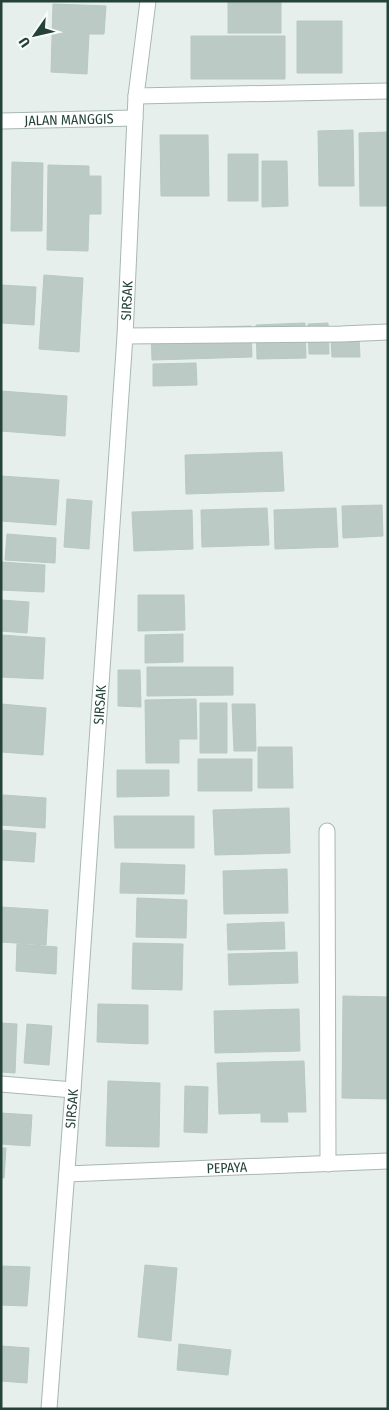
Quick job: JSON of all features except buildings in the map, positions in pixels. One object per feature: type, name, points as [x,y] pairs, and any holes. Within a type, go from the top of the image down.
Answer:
[{"type":"street","name":"SIRSAK","points":[[49,1409],[125,336],[136,96],[148,1]]},
{"type":"street","points":[[136,96],[388,91]]},
{"type":"street","name":"JALAN MANGGIS","points":[[1,121],[135,118]]},
{"type":"street","points":[[125,336],[388,332]]},
{"type":"street","points":[[327,830],[328,1164]]},
{"type":"street","points":[[1,1084],[73,1090]]},
{"type":"street","name":"PEPAYA","points":[[67,1174],[388,1161]]}]
